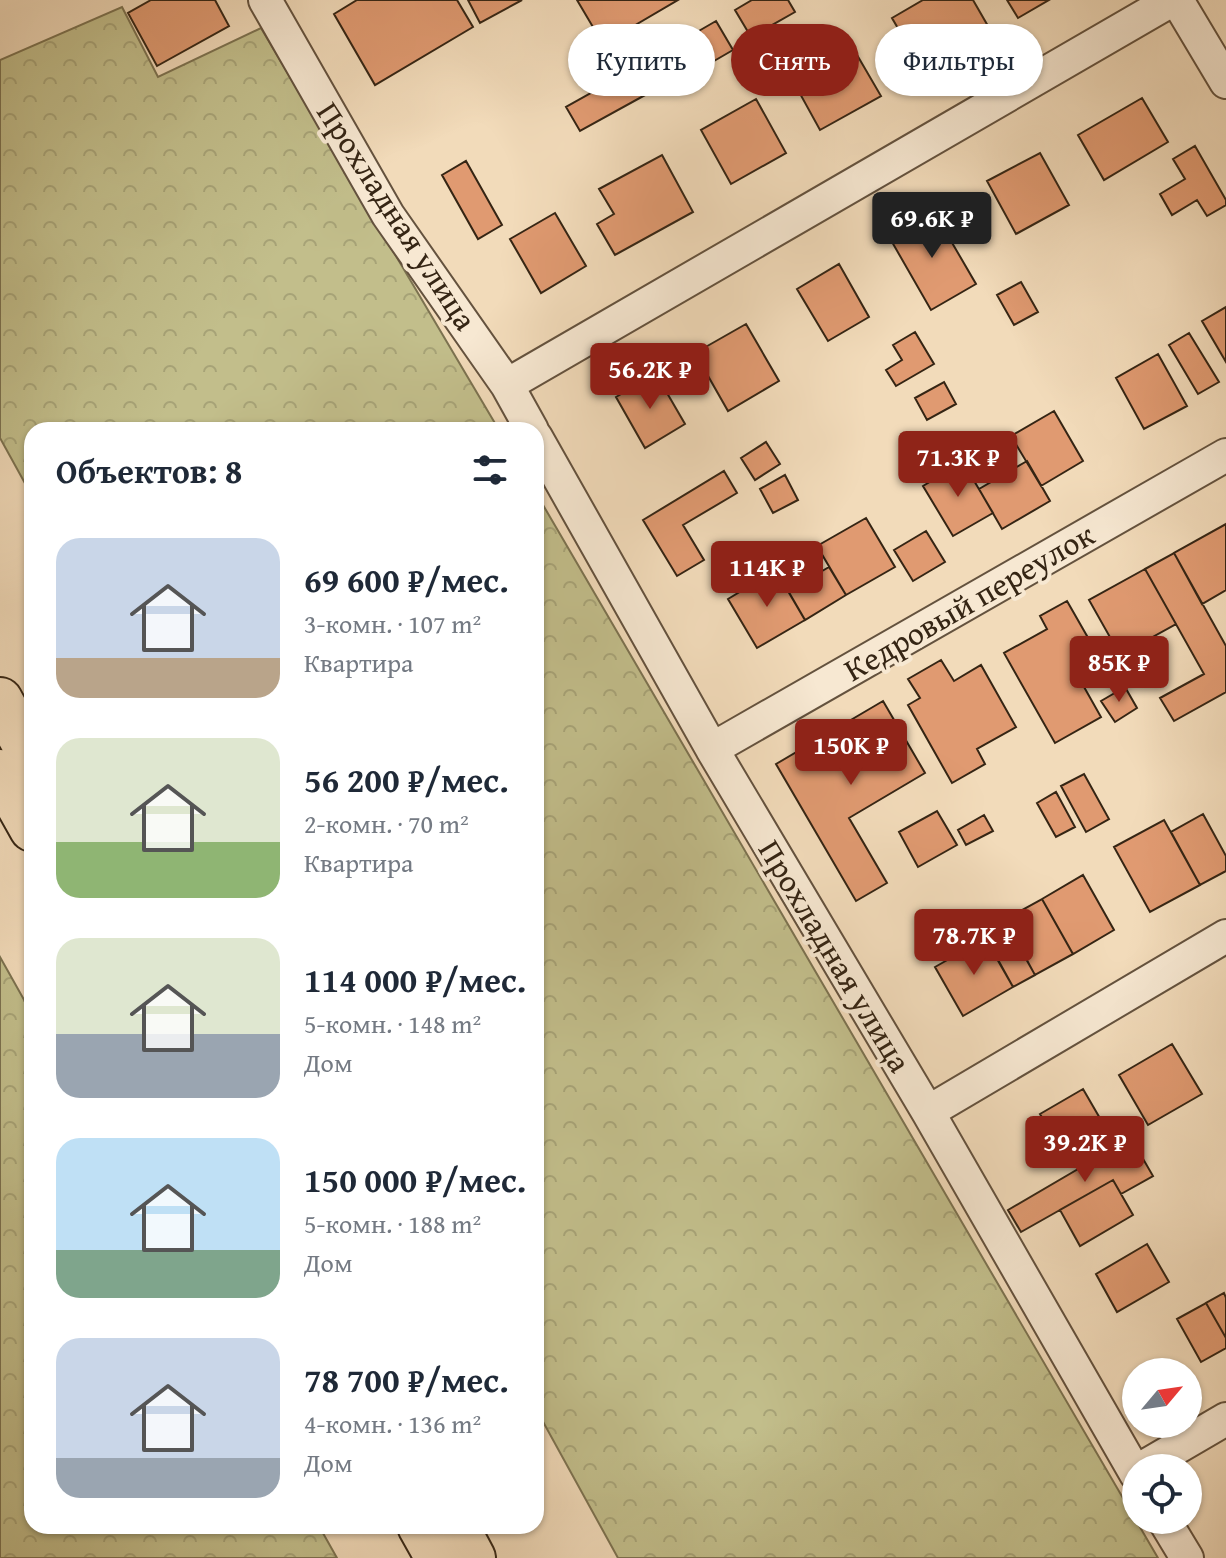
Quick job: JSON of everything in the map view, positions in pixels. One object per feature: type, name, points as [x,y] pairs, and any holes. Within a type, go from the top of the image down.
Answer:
[{"type":"main road","points":[[0,700],[24,744]]},
{"type":"main road","points":[[0,772],[24,815]]},
{"type":"main road","points":[[424,1534],[438,1558]]},
{"type":"main road","points":[[460,1534],[473,1558]]},
{"type":"street","name":"Прохладная улица","points":[[265,0],[388,215],[507,385],[528,422]]},
{"type":"street","points":[[507,385],[1174,0],[1226,82]]},
{"type":"street","name":"Прохладная улица","points":[[544,451],[712,749],[928,1112],[1126,1454]]},
{"type":"street","name":"Кедровый переулок","points":[[712,749],[1226,455]]},
{"type":"street","points":[[928,1112],[1226,936]]},
{"type":"street","points":[[1166,1454],[1226,1419]]},
{"type":"street","points":[[1172,1534],[1187,1558]]},
{"type":"green space","points":[[122,7],[158,77],[261,28],[494,422],[24,422],[24,482],[0,438],[0,60]]},
{"type":"green space","points":[[544,507],[1122,1496],[1122,1534],[1144,1534],[1158,1558],[618,1558],[544,1424]]},
{"type":"green space","points":[[0,957],[24,1000],[24,1534],[324,1534],[337,1558],[0,1558]]},
{"type":"building","points":[[151,0],[215,0],[229,26],[157,66],[128,13]]},
{"type":"building","points":[[357,0],[457,0],[473,27],[375,85],[334,14]]},
{"type":"building","points":[[468,0],[522,0],[480,23]]},
{"type":"building","points":[[577,0],[678,0],[637,24],[591,24]]},
{"type":"building","points":[[752,0],[788,0],[795,12],[774,24],[743,24],[735,10]]},
{"type":"building","points":[[923,0],[973,0],[987,24],[895,24],[892,18]]},
{"type":"building","points":[[1007,0],[1049,0],[1018,18]]},
{"type":"building","points":[[716,21],[731,47],[731,51],[715,60],[715,24],[711,24]]},
{"type":"building","points":[[859,58],[875,86],[875,96],[881,96],[820,130],[801,96],[859,96]]},
{"type":"building","points":[[586,96],[643,96],[580,131],[566,107]]},
{"type":"building","points":[[1142,98],[1168,142],[1104,180],[1078,135]]},
{"type":"building","points":[[756,99],[786,153],[731,184],[701,130]]},
{"type":"building","points":[[1195,146],[1226,205],[1207,216],[1197,200],[1172,215],[1160,194],[1185,179],[1173,159]]},
{"type":"building","points":[[1040,153],[1069,205],[1016,234],[987,181]]},
{"type":"building","points":[[662,155],[693,212],[615,255],[597,224],[614,214],[599,189]]},
{"type":"building","points":[[466,161],[502,225],[478,239],[442,175]]},
{"type":"building","points":[[933,210],[976,284],[931,310],[888,235]]},
{"type":"building","points":[[555,213],[586,266],[541,293],[510,239]]},
{"type":"building","points":[[839,264],[869,317],[828,341],[797,289]]},
{"type":"building","points":[[1021,282],[1038,312],[1014,325],[997,295]]},
{"type":"building","points":[[1226,307],[1226,362],[1202,321]]},
{"type":"building","points":[[746,324],[779,381],[728,411],[695,353]]},
{"type":"building","points":[[915,332],[934,364],[896,386],[886,370],[902,360],[893,345]]},
{"type":"building","points":[[1189,333],[1219,382],[1198,394],[1169,345]]},
{"type":"building","points":[[1158,354],[1187,406],[1144,429],[1116,378]]},
{"type":"building","points":[[656,374],[685,424],[645,448],[616,397]]},
{"type":"building","points":[[944,382],[956,404],[927,420],[915,398]]},
{"type":"building","points":[[1054,411],[1083,461],[1041,486],[1011,436]]},
{"type":"building","points":[[766,442],[780,464],[755,480],[741,458]]},
{"type":"building","points":[[1027,461],[1050,501],[1002,529],[979,489]]},
{"type":"building","points":[[963,462],[993,513],[953,536],[923,486]]},
{"type":"building","points":[[724,471],[737,493],[683,525],[704,560],[677,576],[643,520]]},
{"type":"building","points":[[785,475],[798,500],[773,513],[760,489]]},
{"type":"building","points":[[866,518],[895,567],[846,595],[817,546]]},
{"type":"building","points":[[1226,524],[1226,590],[1202,604],[1174,553]]},
{"type":"building","points":[[926,531],[945,562],[913,581],[894,550]]},
{"type":"building","points":[[1174,553],[1226,646],[1226,692],[1174,721],[1160,698],[1204,674],[1145,569]]},
{"type":"building","points":[[829,567],[846,595],[805,620],[788,591]]},
{"type":"building","points":[[1145,569],[1176,624],[1120,655],[1089,600]]},
{"type":"building","points":[[776,570],[805,620],[757,648],[728,599]]},
{"type":"building","points":[[1067,601],[1103,664],[1079,678],[1101,717],[1055,743],[1004,653],[1047,629],[1040,616]]},
{"type":"building","points":[[941,660],[954,681],[981,665],[1016,727],[977,749],[985,764],[952,783],[908,705],[920,698],[908,679]]},
{"type":"building","points":[[1125,687],[1137,708],[1115,722],[1101,701]]},
{"type":"building","points":[[883,701],[925,773],[849,818],[887,883],[856,901],[776,764]]},
{"type":"building","points":[[1084,774],[1109,819],[1086,832],[1061,786]]},
{"type":"building","points":[[1056,792],[1075,827],[1056,837],[1037,803]]},
{"type":"building","points":[[937,811],[957,845],[918,867],[899,832]]},
{"type":"building","points":[[1203,814],[1226,856],[1226,871],[1200,885],[1171,832]]},
{"type":"building","points":[[984,815],[993,831],[966,845],[958,830]]},
{"type":"building","points":[[1164,820],[1200,885],[1150,912],[1114,847]]},
{"type":"building","points":[[1083,875],[1114,930],[1073,954],[1042,899]]},
{"type":"building","points":[[1042,899],[1073,954],[1035,975],[1004,920]]},
{"type":"building","points":[[986,938],[1013,987],[963,1016],[935,967]]},
{"type":"building","points":[[1016,940],[1035,975],[1013,987],[993,952]]},
{"type":"building","points":[[1172,1044],[1202,1094],[1148,1125],[1119,1075]]},
{"type":"building","points":[[1083,1089],[1105,1127],[1063,1152],[1040,1114]]},
{"type":"building","points":[[1131,1138],[1153,1176],[1121,1194],[1113,1180],[1021,1232],[1008,1210]]},
{"type":"building","points":[[1113,1180],[1133,1215],[1080,1246],[1060,1210]]},
{"type":"building","points":[[1147,1244],[1169,1282],[1117,1312],[1096,1274]]},
{"type":"building","points":[[1224,1293],[1226,1298],[1226,1338],[1206,1303]]},
{"type":"building","points":[[1206,1303],[1226,1338],[1226,1348],[1202,1361],[1177,1319]]}]
